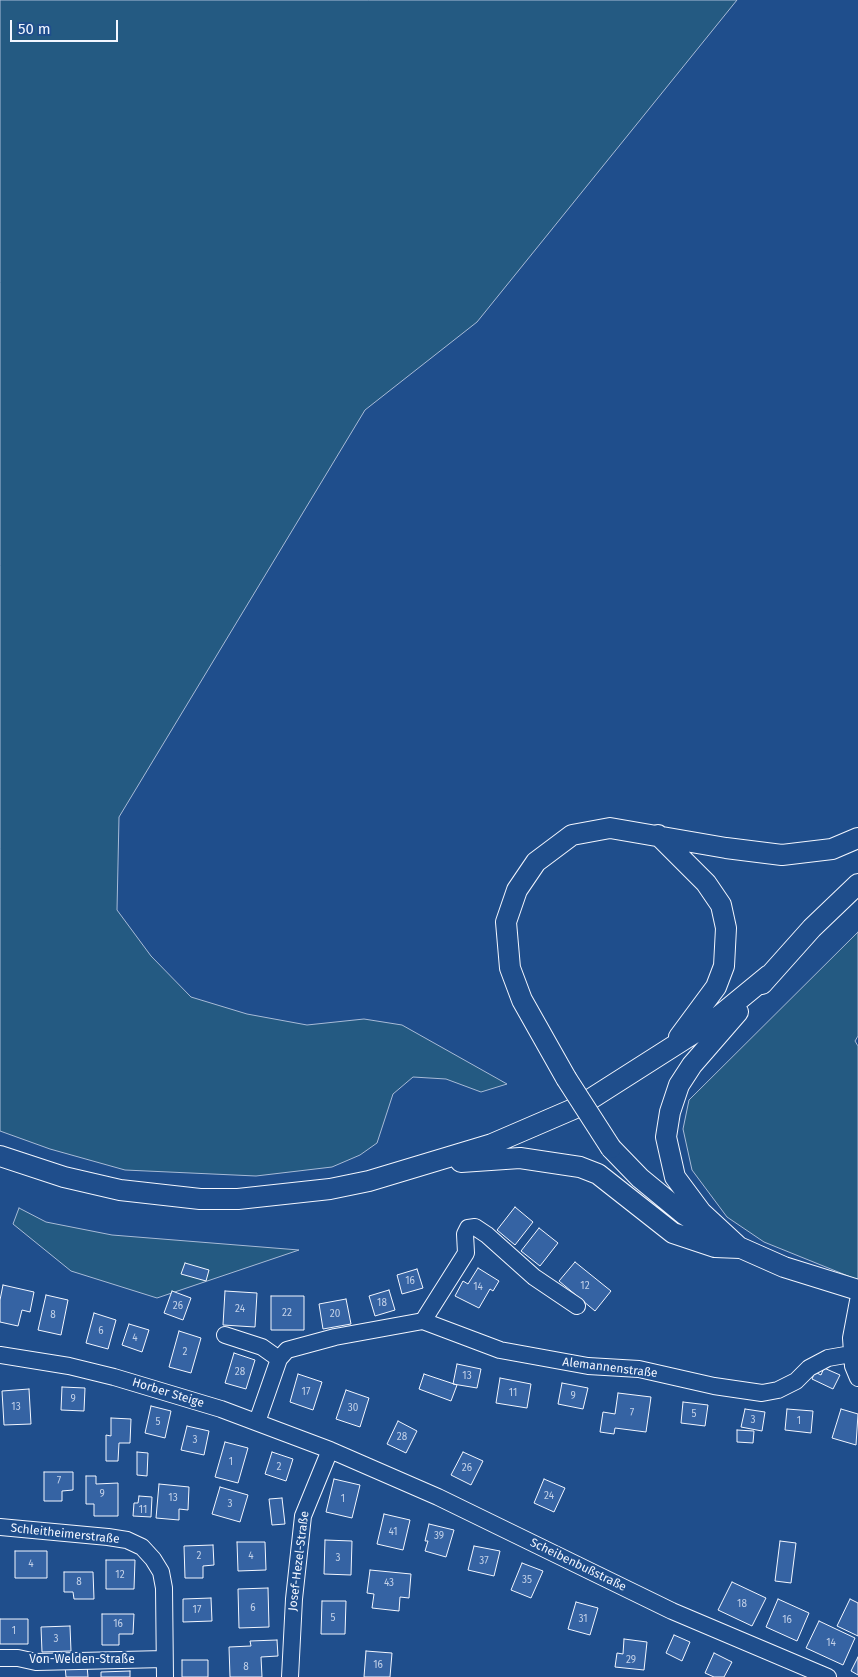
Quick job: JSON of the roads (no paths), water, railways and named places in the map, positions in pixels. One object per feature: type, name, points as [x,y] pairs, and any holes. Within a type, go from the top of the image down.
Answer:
[{"type":"main road","points":[[858,838],[832,849],[782,855],[726,848],[610,828],[572,835],[536,862],[517,890],[506,922],[510,968],[522,1000],[566,1078],[611,1148],[640,1178],[685,1215],[723,1240],[784,1267],[858,1290]]},
{"type":"main road","points":[[658,835],[706,883],[721,905],[726,928],[724,966],[716,987],[669,1050]]},
{"type":"main road","points":[[740,1248],[701,1212],[675,1177],[666,1137],[670,1112],[679,1085],[692,1065],[812,928],[858,884]]},
{"type":"main road","points":[[0,1156],[64,1177],[120,1190],[238,1199],[330,1189],[426,1165],[492,1144],[550,1121],[592,1100],[713,1021],[769,975]]},
{"type":"main road","points":[[426,1165],[520,1158],[580,1167],[598,1174],[673,1233],[715,1247],[740,1248]]},
{"type":"street","points":[[257,1422],[279,1360],[287,1350],[303,1344],[423,1321],[466,1253],[465,1234],[468,1228],[475,1226],[534,1276],[577,1306]]},
{"type":"street","points":[[858,1301],[851,1338],[851,1354],[858,1378]]},
{"type":"street","name":"Alemannenstraße","points":[[423,1321],[500,1350],[588,1366],[639,1368],[714,1386],[762,1393],[778,1390],[796,1381],[809,1368],[828,1358],[851,1354]]},
{"type":"street","points":[[224,1335],[262,1347],[279,1360]]},
{"type":"street","name":"Horber Steige","points":[[0,1355],[69,1366],[114,1377],[257,1422],[330,1450]]},
{"type":"street","name":"Scheibenbußstraße","points":[[330,1450],[431,1494],[672,1611],[818,1675]]},
{"type":"street","name":"Josef-Hezel-Straße","points":[[290,1677],[294,1599],[303,1516],[330,1450]]},
{"type":"street","name":"Schleitheimerstraße","points":[[0,1527],[108,1537],[127,1540],[142,1547],[153,1559],[160,1572],[164,1588],[165,1677]]},
{"type":"street","name":"Von-Welden-Straße","points":[[0,1658],[18,1658],[36,1662],[164,1659]]}]
